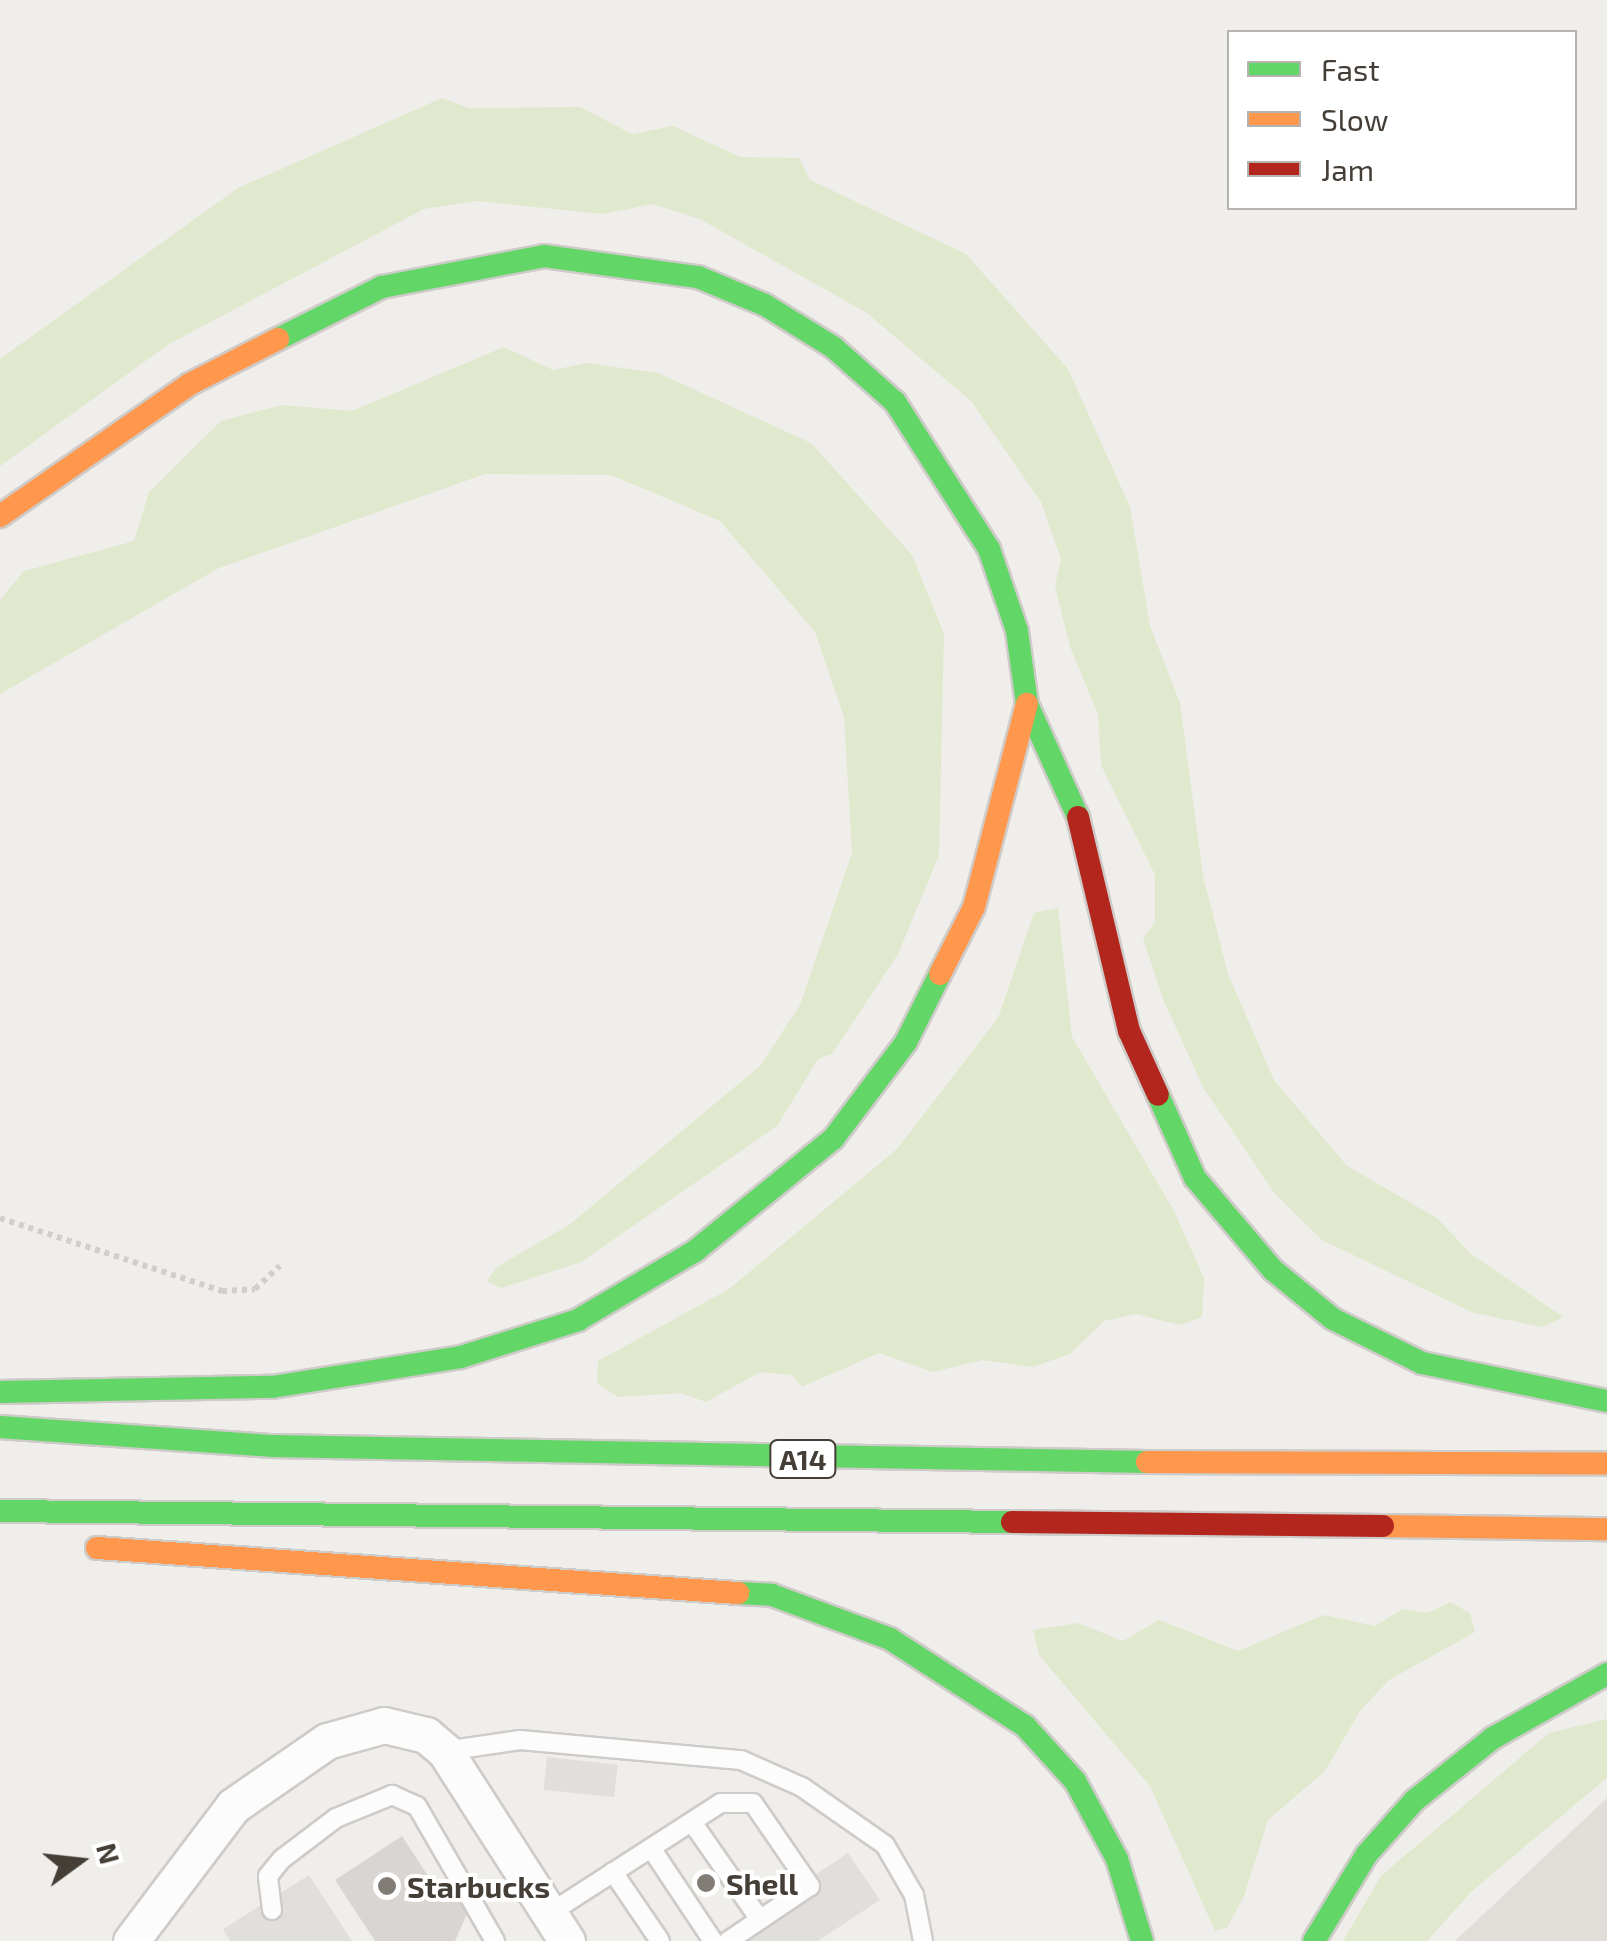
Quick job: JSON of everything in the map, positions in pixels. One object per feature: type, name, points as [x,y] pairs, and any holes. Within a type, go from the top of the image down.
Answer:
[{"type":"highway","points":[[0,516],[190,384],[382,287],[480,263],[608,260],[698,277],[766,305],[833,347],[895,402],[989,548],[1017,630],[1027,704],[1074,802],[1153,1100],[1236,1232],[1333,1319],[1422,1363],[1607,1401]]},
{"type":"highway","points":[[0,1392],[272,1387],[462,1358],[578,1320],[695,1251],[833,1139],[906,1042],[974,907],[1027,704]]},
{"type":"highway","name":"A14","points":[[0,1427],[272,1446],[910,1461],[1607,1464]]},
{"type":"highway","name":"A14","points":[[0,1511],[1607,1529]]},
{"type":"highway","points":[[78,1547],[584,1575],[788,1601],[890,1640],[1025,1726],[1075,1781],[1116,1859],[1142,1941]]},
{"type":"highway","points":[[1314,1941],[1367,1854],[1414,1800],[1493,1738],[1607,1674]]},
{"type":"street","points":[[131,1941],[232,1806],[294,1760],[384,1725],[426,1735],[445,1751],[558,1927]]},
{"type":"lane","points":[[445,1751],[520,1740],[741,1760],[817,1796],[885,1845],[914,1896],[923,1941]]},
{"type":"lane","points":[[272,1910],[268,1876],[282,1859],[336,1818],[392,1795],[417,1806],[495,1941]]},
{"type":"lane","points":[[558,1927],[613,1872],[721,1803],[753,1803],[810,1886],[728,1941]]},
{"type":"lane","points":[[692,1822],[760,1920]]},
{"type":"lane","points":[[651,1848],[714,1941]]},
{"type":"lane","points":[[613,1872],[660,1941]]},
{"type":"path","points":[[0,1218],[222,1291],[255,1288],[280,1266]]},
{"type":"shaded area","points":[[547,1757],[618,1764],[614,1797],[544,1790]]},
{"type":"shaded area","points":[[1607,1798],[1607,1941],[1455,1941]]},
{"type":"shaded area","points":[[848,1853],[880,1900],[818,1941],[715,1941]]},
{"type":"shaded area","points":[[309,1875],[352,1941],[230,1941],[223,1929]]},
{"type":"green space","points":[[442,98],[468,108],[580,107],[632,134],[673,126],[740,157],[799,158],[810,180],[966,254],[1068,369],[1130,507],[1150,626],[1180,703],[1203,876],[1228,974],[1274,1080],[1347,1166],[1437,1218],[1470,1253],[1563,1317],[1543,1327],[1474,1313],[1322,1240],[1275,1194],[1204,1089],[1163,999],[1143,938],[1155,922],[1155,875],[1101,765],[1098,714],[1070,647],[1055,587],[1061,559],[1041,502],[971,401],[867,313],[700,219],[653,204],[603,214],[477,201],[424,209],[169,344],[0,466],[0,359],[238,188]]},
{"type":"green space","points":[[504,347],[553,370],[587,363],[658,373],[811,443],[912,555],[944,634],[939,855],[898,954],[832,1054],[818,1059],[777,1126],[581,1262],[501,1288],[487,1281],[497,1267],[569,1225],[760,1066],[800,1005],[852,853],[844,717],[815,632],[720,521],[611,475],[485,474],[219,568],[0,694],[0,600],[24,571],[134,541],[149,492],[221,421],[282,405],[352,411]]},
{"type":"green space","points":[[1058,908],[1072,1037],[1174,1211],[1204,1278],[1202,1317],[1180,1325],[1136,1314],[1104,1321],[1070,1354],[1033,1367],[982,1360],[933,1372],[879,1353],[802,1387],[792,1375],[760,1372],[706,1402],[681,1393],[618,1397],[597,1383],[598,1361],[729,1289],[897,1149],[998,1018],[1034,913]]},
{"type":"green space","points":[[1450,1602],[1470,1613],[1475,1632],[1389,1680],[1360,1711],[1325,1771],[1268,1820],[1244,1896],[1227,1928],[1215,1931],[1150,1786],[1039,1655],[1033,1630],[1078,1623],[1123,1641],[1159,1620],[1238,1651],[1324,1615],[1375,1626],[1403,1609],[1428,1613]]},
{"type":"green space","points":[[1607,1719],[1607,1778],[1473,1890],[1427,1941],[1343,1941],[1381,1876],[1549,1733]]},
{"type":"building","name":"Starbucks","points":[[402,1836],[443,1899],[453,1893],[467,1914],[455,1941],[375,1941],[335,1880]]},
{"type":"traffic: fast","points":[[278,339],[382,287],[544,256],[698,277],[765,305],[833,347],[895,402],[989,549],[1017,631],[1027,704],[1078,817]]},
{"type":"traffic: fast","points":[[0,1392],[272,1387],[461,1357],[578,1320],[695,1251],[833,1139],[906,1042],[940,974]]},
{"type":"traffic: fast","points":[[1158,1095],[1195,1178],[1273,1270],[1333,1319],[1422,1363],[1607,1401]]},
{"type":"traffic: fast","points":[[0,1427],[273,1446],[1147,1462]]},
{"type":"traffic: fast","points":[[0,1511],[1012,1522]]},
{"type":"traffic: fast","points":[[738,1593],[772,1595],[890,1639],[1025,1726],[1075,1781],[1117,1859],[1142,1941]]},
{"type":"traffic: fast","points":[[1314,1941],[1367,1854],[1415,1800],[1493,1738],[1607,1674]]},
{"type":"traffic: slow","points":[[0,516],[190,384],[278,339]]},
{"type":"traffic: slow","points":[[940,974],[974,907],[1027,704]]},
{"type":"traffic: slow","points":[[1147,1462],[1607,1464]]},
{"type":"traffic: slow","points":[[1383,1526],[1607,1529]]},
{"type":"traffic: slow","points":[[97,1548],[738,1593]]},
{"type":"traffic: jam","points":[[1078,817],[1129,1031],[1158,1095]]},
{"type":"traffic: jam","points":[[1012,1522],[1383,1526]]},
{"type":"place","name":"Shell","points":[[706,1883]]},
{"type":"place","name":"Starbucks","points":[[387,1886]]}]
